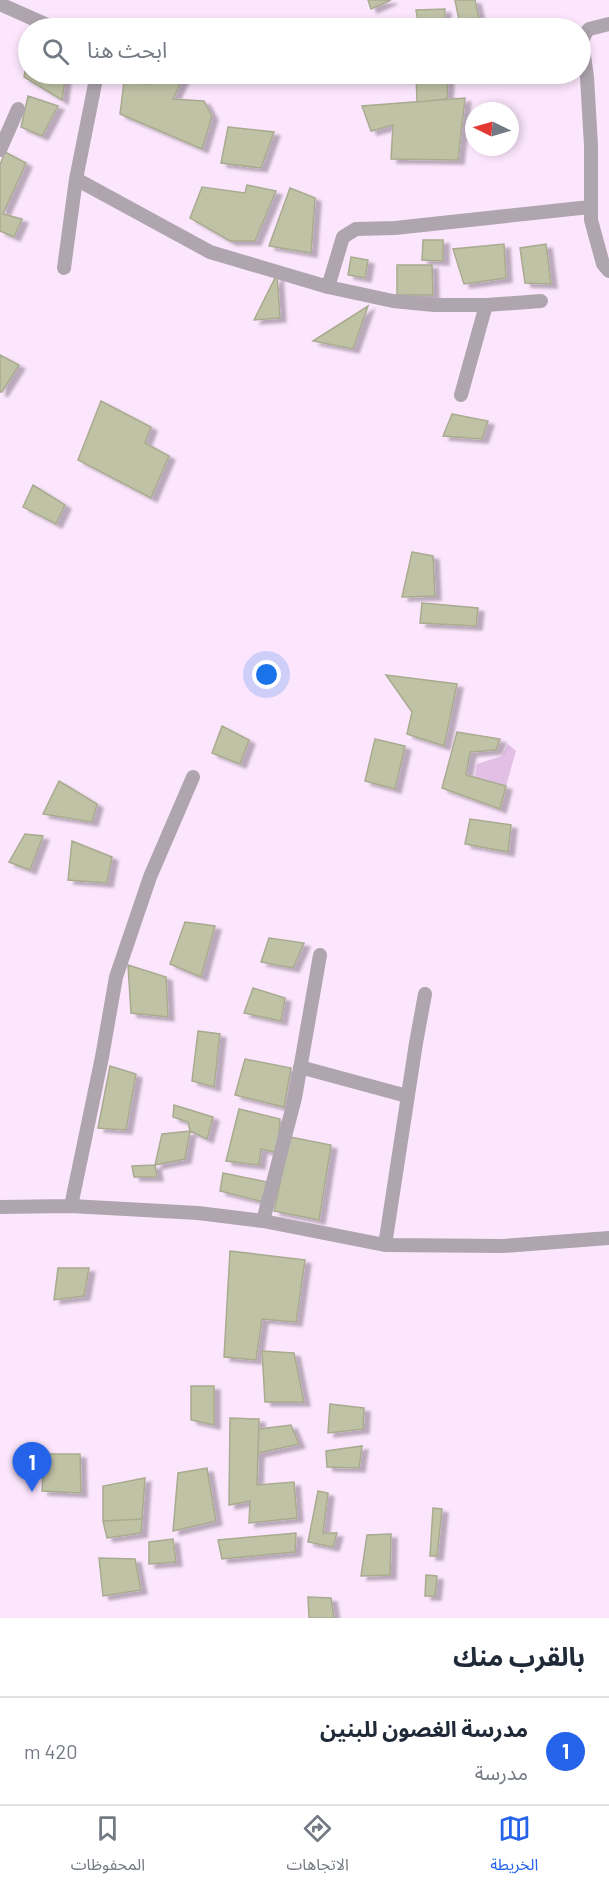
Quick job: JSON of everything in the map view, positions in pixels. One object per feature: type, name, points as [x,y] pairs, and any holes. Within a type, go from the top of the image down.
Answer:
[{"type":"street","points":[[0,4],[32,18]]},
{"type":"street","points":[[591,28],[609,24]]},
{"type":"street","points":[[64,268],[76,179],[95,84]]},
{"type":"street","points":[[586,84],[591,147],[591,220],[603,264],[609,271]]},
{"type":"street","points":[[0,150],[18,109]]},
{"type":"street","points":[[76,179],[210,252],[328,287],[393,301],[434,305],[486,305],[541,301]]},
{"type":"street","points":[[328,287],[343,237],[356,230],[395,228],[590,207]]},
{"type":"street","points":[[461,395],[486,305]]},
{"type":"street","points":[[71,1206],[116,977],[150,877],[193,777]]},
{"type":"street","points":[[263,1221],[295,1098],[320,955]]},
{"type":"street","points":[[385,1245],[425,994]]},
{"type":"street","points":[[300,1067],[407,1096]]},
{"type":"street","points":[[0,1207],[71,1206],[198,1213],[263,1221],[385,1245],[503,1246],[609,1238]]},
{"type":"shaded area","points":[[508,744],[516,751],[506,786],[475,777],[477,764],[502,756]]},
{"type":"building","points":[[368,0],[391,0],[371,9]]},
{"type":"building","points":[[455,0],[475,0],[479,18],[459,18]]},
{"type":"building","points":[[445,9],[445,18],[417,18],[416,10]]},
{"type":"building","points":[[36,84],[64,84],[62,100]]},
{"type":"building","points":[[124,84],[180,84],[173,99],[204,101],[212,116],[202,149],[120,114]]},
{"type":"building","points":[[416,84],[448,84],[447,99],[417,102]]},
{"type":"building","points":[[28,96],[58,106],[42,136],[21,127]]},
{"type":"building","points":[[465,98],[458,160],[391,159],[393,125],[371,131],[362,106]]},
{"type":"building","points":[[228,127],[274,132],[261,168],[221,163]]},
{"type":"building","points":[[5,152],[26,163],[3,214],[22,219],[14,237],[0,231],[0,165]]},
{"type":"building","points":[[247,185],[276,191],[255,241],[230,241],[190,218],[202,187],[245,193]]},
{"type":"building","points":[[290,188],[315,198],[311,253],[269,246]]},
{"type":"building","points":[[423,240],[443,240],[443,261],[422,260]]},
{"type":"building","points":[[504,244],[506,278],[464,284],[453,249]]},
{"type":"building","points":[[546,244],[551,284],[525,283],[520,248]]},
{"type":"building","points":[[351,257],[368,260],[365,278],[348,275]]},
{"type":"building","points":[[397,265],[432,265],[433,295],[397,295]]},
{"type":"building","points":[[277,274],[280,318],[254,320]]},
{"type":"building","points":[[368,306],[353,349],[313,341]]},
{"type":"building","points":[[0,355],[19,365],[2,392],[0,392]]},
{"type":"building","points":[[101,401],[151,427],[145,443],[169,456],[151,498],[78,460]]},
{"type":"building","points":[[452,414],[488,421],[482,439],[443,436]]},
{"type":"building","points":[[33,485],[65,505],[56,524],[23,507]]},
{"type":"building","points":[[412,552],[433,556],[435,596],[402,597]]},
{"type":"building","points":[[422,603],[478,608],[476,626],[420,623]]},
{"type":"building","points":[[386,675],[457,684],[444,746],[407,734],[412,712]]},
{"type":"building","points":[[222,726],[249,740],[240,764],[212,753]]},
{"type":"building","points":[[457,732],[500,739],[496,750],[470,752],[466,775],[506,786],[500,809],[442,788]]},
{"type":"building","points":[[375,739],[405,746],[395,789],[365,781]]},
{"type":"building","points":[[59,781],[97,804],[92,822],[43,814]]},
{"type":"building","points":[[470,819],[511,825],[508,852],[465,844]]},
{"type":"building","points":[[25,834],[43,836],[30,870],[9,862]]},
{"type":"building","points":[[72,841],[112,857],[107,883],[68,880]]},
{"type":"building","points":[[185,922],[215,926],[201,977],[170,964]]},
{"type":"building","points":[[269,938],[304,943],[293,968],[261,962]]},
{"type":"building","points":[[128,965],[166,977],[168,1017],[131,1013]]},
{"type":"building","points":[[253,988],[285,998],[281,1021],[244,1013]]},
{"type":"building","points":[[198,1031],[220,1034],[214,1087],[192,1081]]},
{"type":"building","points":[[245,1059],[291,1068],[284,1107],[235,1095]]},
{"type":"building","points":[[110,1066],[136,1074],[126,1130],[98,1128]]},
{"type":"building","points":[[174,1105],[213,1117],[207,1139],[190,1131],[188,1122],[173,1117]]},
{"type":"building","points":[[239,1109],[280,1119],[278,1153],[261,1149],[259,1165],[226,1161]]},
{"type":"building","points":[[190,1131],[185,1159],[155,1165],[162,1134]]},
{"type":"building","points":[[290,1137],[331,1145],[319,1220],[274,1211]]},
{"type":"building","points":[[155,1165],[157,1177],[134,1177],[132,1166]]},
{"type":"building","points":[[223,1173],[267,1182],[264,1202],[220,1191]]},
{"type":"building","points":[[230,1251],[305,1260],[296,1322],[262,1319],[256,1360],[224,1357]]},
{"type":"building","points":[[58,1268],[89,1268],[84,1296],[54,1300]]},
{"type":"building","points":[[262,1351],[294,1353],[304,1402],[265,1402]]},
{"type":"building","points":[[191,1386],[214,1386],[214,1425],[191,1420]]},
{"type":"building","points":[[330,1404],[364,1408],[363,1429],[328,1433]]},
{"type":"building","points":[[230,1418],[259,1419],[257,1485],[294,1482],[297,1518],[249,1523],[250,1501],[229,1505]]},
{"type":"building","points":[[291,1425],[299,1444],[258,1453],[259,1429]]},
{"type":"building","points":[[362,1446],[359,1468],[327,1467],[326,1451]]},
{"type":"building","points":[[44,1454],[80,1454],[81,1493],[42,1491]]},
{"type":"building","points":[[207,1468],[216,1521],[173,1531],[178,1473]]},
{"type":"building","points":[[145,1478],[142,1519],[103,1521],[103,1486]]},
{"type":"building","points":[[318,1491],[328,1493],[323,1533],[337,1533],[333,1547],[308,1542]]},
{"type":"building","points":[[433,1508],[442,1509],[437,1556],[430,1556]]},
{"type":"building","points":[[142,1519],[141,1533],[107,1538],[103,1521]]},
{"type":"building","points":[[296,1533],[295,1552],[222,1559],[218,1540]]},
{"type":"building","points":[[391,1534],[390,1575],[361,1576],[367,1535]]},
{"type":"building","points":[[173,1539],[176,1562],[149,1564],[149,1542]]},
{"type":"building","points":[[99,1558],[135,1559],[141,1590],[103,1596]]},
{"type":"building","points":[[426,1575],[437,1576],[435,1596],[425,1596]]},
{"type":"building","points":[[308,1597],[331,1598],[334,1618],[309,1618]]},
{"type":"place","name":"مدرسة الغصون للبنين","points":[[32,1492]]}]
